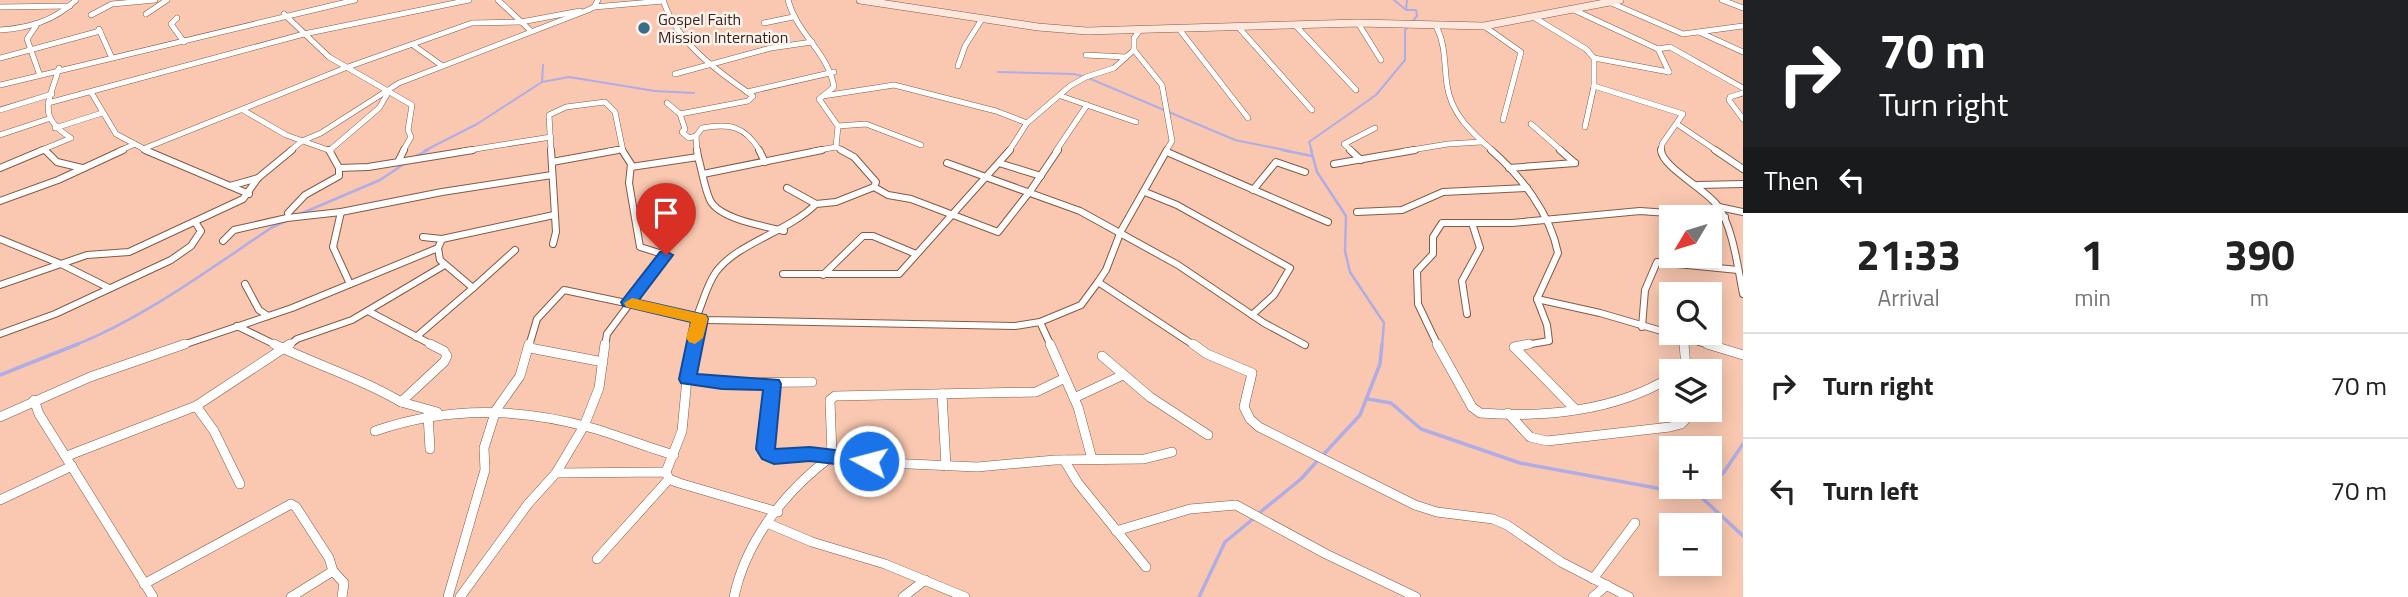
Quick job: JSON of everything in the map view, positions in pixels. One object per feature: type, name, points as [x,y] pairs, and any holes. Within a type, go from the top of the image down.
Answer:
[{"type":"main road","points":[[860,0],[1065,31],[1240,29],[1358,23],[1484,26],[1620,0]]},
{"type":"street","points":[[0,30],[36,25],[71,6],[76,0]]},
{"type":"street","points":[[91,15],[112,4],[155,0]]},
{"type":"street","points":[[146,14],[167,0]]},
{"type":"street","points":[[0,85],[59,68],[184,42],[284,14],[355,0]]},
{"type":"street","points":[[48,103],[303,34],[469,0]]},
{"type":"street","points":[[498,0],[531,31]]},
{"type":"street","points":[[0,285],[98,253],[129,252],[195,222],[249,194],[258,178],[302,141],[321,133],[391,89],[441,65],[591,9],[598,0]]},
{"type":"street","points":[[143,149],[345,68],[480,21],[521,22],[547,15],[663,0],[668,15],[709,66],[753,98],[680,114]]},
{"type":"street","points":[[788,0],[793,17],[834,72],[834,87],[819,99],[838,126],[836,148]]},
{"type":"street","points":[[1722,0],[1743,8]]},
{"type":"street","points":[[1609,2],[1681,33],[1743,26]]},
{"type":"street","points":[[0,8],[71,6]]},
{"type":"street","points":[[1535,18],[1586,49],[1594,58],[1669,72],[1658,49],[1574,10]]},
{"type":"street","points":[[284,14],[320,51],[345,68],[391,89],[412,105],[408,130],[411,137],[398,162]]},
{"type":"street","points":[[764,23],[793,17]]},
{"type":"street","points":[[177,18],[171,24],[184,42]]},
{"type":"street","points":[[958,66],[965,46],[982,19]]},
{"type":"street","points":[[1358,23],[1381,60]]},
{"type":"street","points":[[36,25],[27,39],[39,73]]},
{"type":"street","points":[[1296,26],[1356,90]]},
{"type":"street","points":[[1436,26],[1443,43],[1446,79],[1452,106],[1481,142],[1509,167],[1527,188],[1546,220],[1558,255],[1542,282],[1536,299],[1547,325],[1549,341],[1514,346],[1514,349],[1574,408]]},
{"type":"street","points":[[1484,26],[1521,52],[1503,120]]},
{"type":"street","points":[[1179,29],[1248,118]]},
{"type":"street","points":[[1240,29],[1312,110]]},
{"type":"street","points":[[0,58],[99,30],[111,56]]},
{"type":"street","points":[[448,597],[485,470],[484,447],[496,410],[514,387],[530,348],[537,319],[564,290],[698,318],[979,326],[1040,323],[1081,305],[1106,270],[1121,232],[1172,141],[1162,85],[1134,50],[1134,38],[1140,30]]},
{"type":"street","points":[[1699,32],[1743,52]]},
{"type":"street","points":[[675,74],[771,48],[812,42]]},
{"type":"street","points":[[413,45],[441,65]]},
{"type":"street","points":[[1658,49],[1668,46],[1743,91]]},
{"type":"street","points":[[783,274],[899,274],[999,163],[1027,123],[1070,86],[1086,77],[1114,68],[1134,50]]},
{"type":"street","points":[[1086,55],[1126,57]]},
{"type":"street","points":[[1585,127],[1594,86],[1594,58]]},
{"type":"street","points":[[0,168],[71,138],[55,128],[48,119],[48,103],[59,68]]},
{"type":"street","points":[[747,92],[834,72]]},
{"type":"street","points":[[823,96],[894,85],[996,111],[1027,123]]},
{"type":"street","points":[[1594,86],[1683,114],[1662,144],[1661,154],[1666,164],[1698,185],[1716,205]]},
{"type":"street","points":[[330,150],[380,108],[391,89]]},
{"type":"street","points":[[1743,91],[1728,100],[1743,119]]},
{"type":"street","points":[[91,92],[112,130],[143,149],[249,194]]},
{"type":"street","points":[[0,110],[52,94]]},
{"type":"street","points":[[1061,96],[1136,122]]},
{"type":"street","points":[[667,103],[680,114],[685,129],[682,132],[689,138],[696,136],[704,127],[740,126],[751,134],[765,162]]},
{"type":"street","points":[[460,597],[528,504],[556,473],[584,425],[598,388],[607,334],[666,255],[640,247],[629,183],[631,167],[622,149],[615,112],[608,104],[578,104],[549,115],[556,234],[553,244]]},
{"type":"street","points":[[874,187],[888,195],[911,199],[951,217],[998,232],[1041,176],[1087,105]]},
{"type":"street","points":[[243,110],[274,129],[330,150],[339,168],[339,176],[326,185],[305,193],[288,213]]},
{"type":"street","points":[[55,128],[102,113]]},
{"type":"street","points":[[0,135],[48,119]]},
{"type":"street","points":[[838,126],[866,124],[921,145]]},
{"type":"street","points":[[1509,167],[1575,163],[1531,124]]},
{"type":"street","points":[[1677,124],[1743,169]]},
{"type":"street","points":[[1361,160],[1344,144],[1375,128]]},
{"type":"street","points":[[696,136],[698,157],[710,201],[714,206],[744,220],[784,231]]},
{"type":"street","points":[[339,168],[368,167],[551,137]]},
{"type":"street","points":[[1334,164],[1448,144],[1481,142]]},
{"type":"street","points":[[0,201],[82,169],[135,144]]},
{"type":"street","points":[[703,174],[836,148],[862,164],[876,182],[874,187]]},
{"type":"street","points":[[552,162],[622,149]]},
{"type":"street","points":[[45,150],[57,162],[82,169]]},
{"type":"street","points":[[1167,152],[1328,222]]},
{"type":"street","points":[[631,167],[698,157]]},
{"type":"street","points":[[1254,190],[1276,162],[1305,172]]},
{"type":"street","points":[[947,163],[1080,211],[1212,286],[1252,315],[1305,345]]},
{"type":"street","points":[[999,163],[1041,176]]},
{"type":"street","points":[[223,241],[230,232],[238,229],[297,216],[341,212],[442,192],[552,175]]},
{"type":"street","points":[[230,186],[258,178]]},
{"type":"street","points":[[1698,185],[1743,184]]},
{"type":"street","points":[[597,559],[667,476],[684,422],[687,379],[698,318],[717,269],[746,249],[784,231],[816,204],[836,202],[874,187]]},
{"type":"street","points":[[787,188],[816,204]]},
{"type":"street","points":[[1357,212],[1402,210],[1443,192],[1527,188]]},
{"type":"street","points":[[1145,192],[1177,205],[1290,268],[1279,289],[1252,315]]},
{"type":"street","points":[[1722,208],[1743,212]]},
{"type":"street","points":[[1659,384],[1615,404],[1480,413],[1472,407],[1428,329],[1418,303],[1417,271],[1433,254],[1433,237],[1442,223],[1546,220],[1640,211],[1725,217]]},
{"type":"street","points":[[341,212],[333,247],[350,284]]},
{"type":"street","points":[[1722,212],[1743,294]]},
{"type":"street","points":[[423,237],[442,239],[554,215]]},
{"type":"street","points":[[0,334],[55,314],[182,253],[197,239],[201,231],[195,222]]},
{"type":"street","points":[[1467,314],[1462,281],[1480,256],[1481,249],[1480,239],[1472,223]]},
{"type":"street","points":[[823,275],[863,236],[873,236],[916,254]]},
{"type":"street","points":[[442,239],[438,248],[443,266],[473,288]]},
{"type":"street","points":[[3,241],[61,264],[109,288]]},
{"type":"street","points":[[0,417],[90,377],[268,316],[438,248]]},
{"type":"street","points":[[416,337],[515,250]]},
{"type":"street","points":[[1642,327],[1645,290],[1657,262],[1738,270]]},
{"type":"street","points":[[67,456],[196,406],[297,340],[352,320],[443,266]]},
{"type":"street","points":[[1098,282],[1207,354],[1252,373],[1242,401],[1248,419],[1259,428],[1415,505],[1437,512],[1481,516],[1507,525],[1560,562],[1629,597]]},
{"type":"street","points":[[245,284],[259,310],[268,316]]},
{"type":"street","points":[[1536,299],[1590,310],[1659,332]]},
{"type":"street","points":[[368,311],[444,351],[447,356],[401,402]]},
{"type":"street","points":[[1040,323],[1074,398],[1092,459]]},
{"type":"street","points":[[237,326],[310,362],[376,387],[401,402],[438,412]]},
{"type":"street","points":[[1706,345],[1743,355]]},
{"type":"street","points":[[530,348],[603,362]]},
{"type":"street","points":[[1102,356],[1122,376],[1164,408],[1208,435]]},
{"type":"street","points":[[1074,398],[1122,376]]},
{"type":"street","points":[[832,456],[830,400],[835,396],[1036,392],[1066,378]]},
{"type":"street","points":[[687,379],[722,383],[812,382]]},
{"type":"street","points":[[772,384],[766,449],[768,454],[774,456],[810,454],[986,467],[1064,460],[1144,459],[1172,452]]},
{"type":"street","points":[[943,394],[946,466]]},
{"type":"street","points":[[34,400],[39,414],[153,597]]},
{"type":"street","points":[[196,406],[214,431],[240,484]]},
{"type":"street","points":[[374,431],[438,412],[496,410],[584,425],[646,448],[674,455]]},
{"type":"street","points":[[1508,413],[1530,437],[1547,441],[1670,427],[1683,422]]},
{"type":"street","points":[[428,415],[430,449]]},
{"type":"street","points":[[734,597],[745,563],[767,523],[809,474],[832,456]]},
{"type":"street","points":[[1064,460],[1078,483],[1146,567]]},
{"type":"street","points":[[0,500],[72,466]]},
{"type":"street","points":[[556,473],[667,476],[778,512]]},
{"type":"street","points":[[144,584],[291,504],[296,507],[329,558],[333,571],[344,583],[342,597]]},
{"type":"street","points":[[1116,531],[1190,509],[1236,505],[1326,554],[1416,597]]},
{"type":"street","points":[[767,523],[812,542],[885,564],[965,597]]},
{"type":"street","points":[[1593,579],[1635,523]]},
{"type":"street","points":[[291,597],[333,571]]},
{"type":"street","points":[[903,597],[925,580]]},
{"type":"street","points":[[1593,597],[1607,585]]},
{"type":"waterway","points":[[1394,0],[1405,9]]},
{"type":"waterway","points":[[1312,151],[1309,142],[1376,95],[1405,60],[1405,30],[1417,16],[1416,10],[1406,10],[1407,0]]},
{"type":"waterway","points":[[542,82],[543,65]]},
{"type":"waterway","points":[[998,72],[1074,74],[1086,77],[1235,140],[1290,151]]},
{"type":"waterway","points":[[542,82],[569,77],[655,91],[694,93]]},
{"type":"waterway","points":[[424,151],[477,124],[542,82]]},
{"type":"waterway","points":[[412,158],[428,150]]},
{"type":"waterway","points":[[1282,150],[1312,156]]},
{"type":"waterway","points":[[1311,150],[1317,172],[1346,216],[1345,251],[1350,272],[1384,323],[1382,346]]},
{"type":"waterway","points":[[300,214],[380,180],[407,162]]},
{"type":"waterway","points":[[74,346],[125,322],[271,228],[288,220]]},
{"type":"waterway","points":[[74,346],[78,344]]},
{"type":"waterway","points":[[1323,455],[1360,415],[1380,364],[1382,344]]},
{"type":"waterway","points":[[0,375],[74,346]]},
{"type":"waterway","points":[[1368,399],[1391,403],[1421,429],[1520,463],[1659,488]]},
{"type":"waterway","points":[[1722,474],[1743,444]]},
{"type":"waterway","points":[[1258,514],[1301,479],[1318,460]]},
{"type":"waterway","points":[[1703,499],[1743,536]]},
{"type":"waterway","points":[[1199,597],[1225,542],[1253,519]]},
{"type":"slow traffic","points":[[632,303],[700,319],[695,338]]},
{"type":"place","name":"Gospel Faith Mission Internation","points":[[644,28]]},
{"type":"route","points":[[666,255],[629,302],[700,319],[687,379],[772,384],[766,449],[768,454],[810,454],[869,461]]}]
